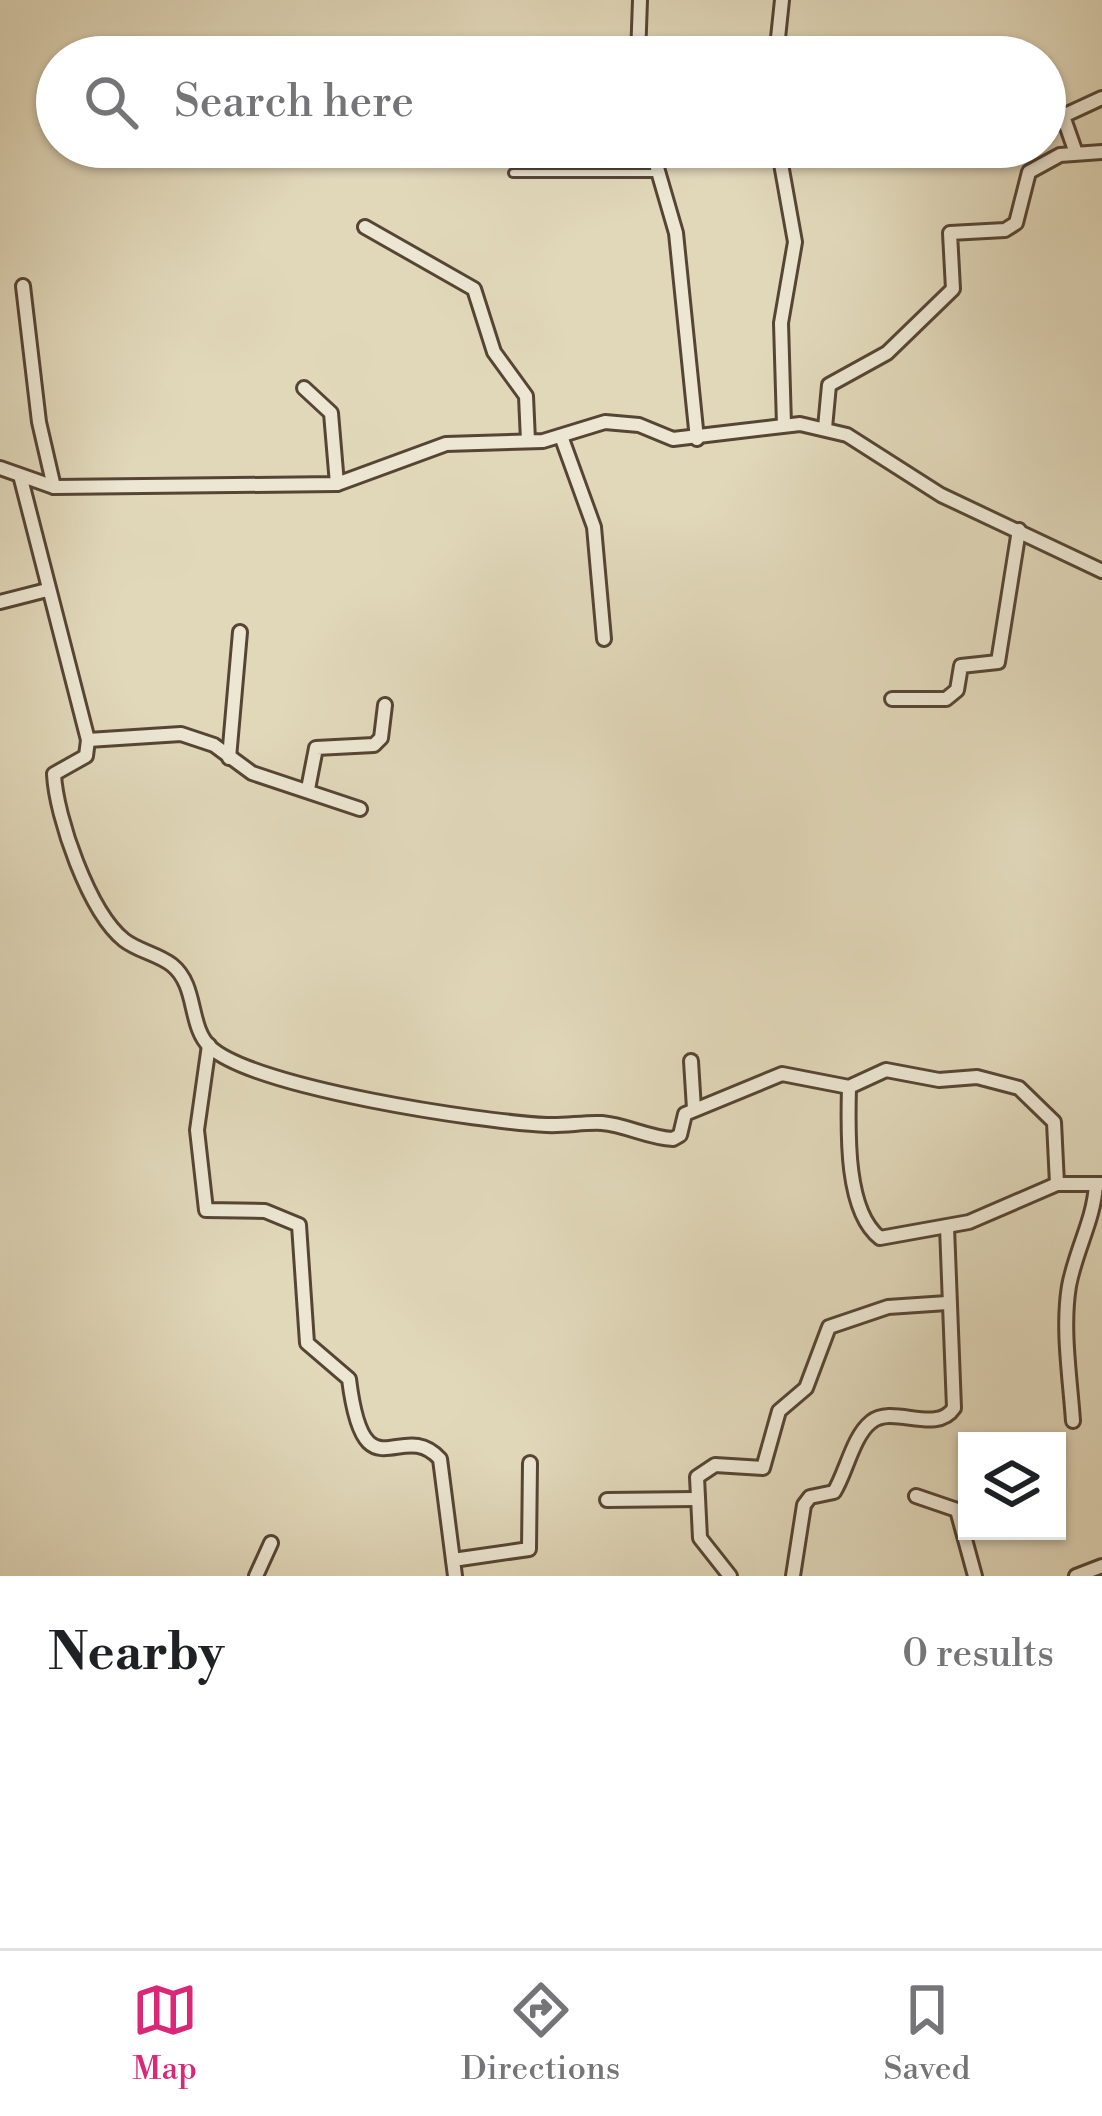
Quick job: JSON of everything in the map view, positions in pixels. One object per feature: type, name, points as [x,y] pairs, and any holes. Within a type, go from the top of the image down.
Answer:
[{"type":"street","points":[[639,36],[640,0]]},
{"type":"street","points":[[778,36],[782,0]]},
{"type":"street","points":[[1066,115],[1102,98]]},
{"type":"street","points":[[1066,125],[1076,153]]},
{"type":"street","points":[[1066,153],[1102,152]]},
{"type":"street","points":[[657,168],[676,233],[697,439]]},
{"type":"street","points":[[782,168],[795,242],[781,323],[784,424]]},
{"type":"street","points":[[825,428],[829,385],[887,353],[953,289],[950,233],[1005,230],[1016,223],[1032,168]]},
{"type":"street","points":[[365,227],[474,290],[494,352],[526,396],[528,441]]},
{"type":"street","points":[[23,286],[39,422],[54,487]]},
{"type":"street","points":[[304,388],[331,413],[337,484]]},
{"type":"street","points":[[0,468],[54,487],[337,484],[446,444],[528,441],[621,421],[673,439],[784,424],[825,428],[865,445],[940,495],[1102,571]]},
{"type":"street","points":[[561,436],[594,527],[604,639]]},
{"type":"street","points":[[21,479],[88,740],[86,756],[54,774],[70,846],[109,923],[124,940],[174,966],[182,977],[209,1046],[196,1130],[206,1210],[265,1211],[299,1225],[307,1343],[349,1379],[355,1427],[364,1440],[383,1448],[425,1448],[440,1459],[455,1576]]},
{"type":"street","points":[[892,699],[946,699],[957,690],[961,665],[998,662],[1019,530]]},
{"type":"street","points":[[0,602],[47,590]]},
{"type":"street","points":[[229,758],[240,632]]},
{"type":"street","points":[[308,789],[316,748],[374,745],[381,738],[385,705]]},
{"type":"street","points":[[88,740],[181,734],[214,745],[253,773],[360,809]]},
{"type":"street","points":[[209,1046],[291,1081],[417,1110],[549,1126],[604,1123],[673,1139],[680,1135],[685,1114],[718,1105],[748,1084],[782,1074],[849,1088],[886,1070],[939,1080],[977,1077],[1019,1088],[1054,1122],[1057,1184]]},
{"type":"street","points":[[691,1061],[694,1109]]},
{"type":"street","points":[[849,1088],[848,1147],[856,1174],[855,1201],[873,1233],[889,1239],[947,1227],[1057,1184],[1099,1184],[1067,1300],[1073,1421]]},
{"type":"street","points":[[794,1576],[804,1505],[810,1497],[834,1492],[867,1425],[884,1418],[938,1419],[954,1408],[946,1303],[947,1227]]},
{"type":"street","points":[[730,1576],[700,1538],[695,1498],[697,1477],[704,1468],[763,1468],[779,1411],[806,1388],[829,1327],[888,1307],[946,1303]]},
{"type":"street","points":[[453,1560],[529,1549],[530,1462]]},
{"type":"street","points":[[916,1496],[957,1510],[975,1576]]},
{"type":"street","points":[[607,1500],[695,1498]]},
{"type":"street","points":[[256,1576],[271,1543]]},
{"type":"street","points":[[1076,1576],[1102,1566]]},
{"type":"lane","points":[[513,173],[658,173]]}]
